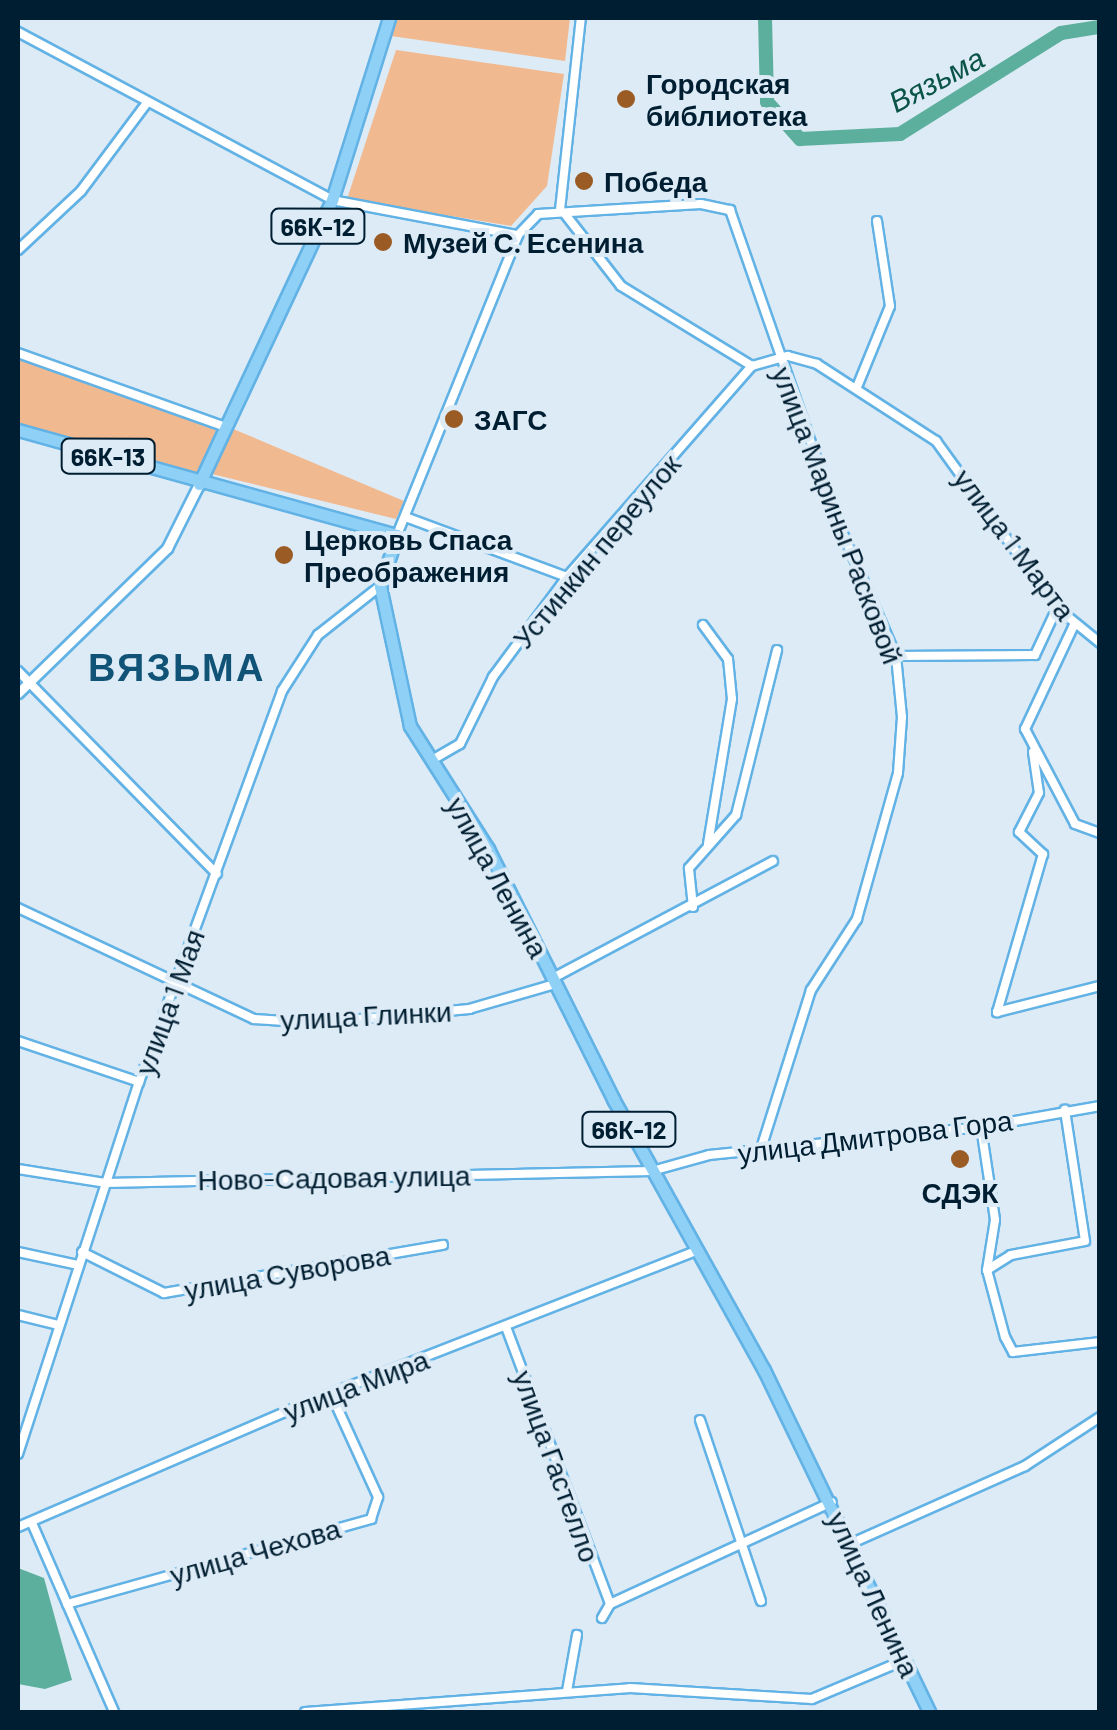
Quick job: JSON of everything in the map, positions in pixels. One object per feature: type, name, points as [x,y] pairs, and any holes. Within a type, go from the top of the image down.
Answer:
[{"type":"main road","name":"66К-12","points":[[198,484],[332,200],[390,18]]},
{"type":"main road","name":"66К-13","points":[[18,430],[198,484]]},
{"type":"main road","points":[[198,484],[397,535]]},
{"type":"main road","name":"улица Ленина","points":[[397,535],[380,586],[400,699],[832,1502],[929,1712]]},
{"type":"street","points":[[581,18],[562,212],[621,286],[752,366],[779,359]]},
{"type":"street","points":[[18,32],[146,104],[332,200],[518,235],[538,214],[562,212]]},
{"type":"street","points":[[18,250],[85,186],[146,104]]},
{"type":"street","name":"улица Марины Расковой","points":[[562,212],[701,204],[730,210],[779,359],[896,656],[898,773],[857,919],[811,990],[760,1152]]},
{"type":"street","points":[[857,387],[890,306],[877,220]]},
{"type":"street","name":"улица Ленина","points":[[397,535],[518,235]]},
{"type":"street","points":[[18,353],[223,426]]},
{"type":"street","name":"улица 1 Марта","points":[[779,359],[818,364],[936,441],[1057,608],[1096,641]]},
{"type":"street","name":"Устинкин переулок","points":[[432,760],[460,744],[493,677],[568,577],[752,366]]},
{"type":"street","points":[[18,693],[167,548],[198,484]]},
{"type":"street","points":[[404,517],[568,577]]},
{"type":"street","name":"улица 1 Мая","points":[[18,1454],[21,1434],[105,1183],[282,691],[318,635],[380,586]]},
{"type":"street","points":[[896,656],[1035,655],[1057,608]]},
{"type":"street","points":[[1074,625],[1032,707],[1025,729],[1039,793],[1019,832],[1043,854],[996,1012],[1100,986]]},
{"type":"street","points":[[703,626],[728,659],[732,699],[707,848]]},
{"type":"street","points":[[1096,641],[1100,630]]},
{"type":"street","points":[[694,908],[689,868],[736,815],[778,650]]},
{"type":"street","points":[[18,672],[217,874]]},
{"type":"street","points":[[1033,752],[1075,824],[1100,834]]},
{"type":"street","name":"улица Глинки","points":[[18,908],[174,988],[254,1020],[316,1023],[470,1010],[554,981],[694,908],[773,861]]},
{"type":"street","points":[[18,1041],[140,1082]]},
{"type":"street","name":"улица Дмитрова Гора","points":[[652,1171],[709,1154],[760,1152],[981,1127],[1100,1106]]},
{"type":"street","points":[[987,1270],[1011,1255],[1085,1241],[1066,1110]]},
{"type":"street","points":[[981,1127],[996,1220],[987,1270],[1014,1352],[1100,1342]]},
{"type":"street","name":"Ново-Садовая улица","points":[[18,1169],[105,1183],[652,1171]]},
{"type":"street","name":"улица Суворова","points":[[82,1252],[164,1293],[443,1245]]},
{"type":"street","name":"улица Мира","points":[[18,1527],[332,1396],[697,1251]]},
{"type":"street","points":[[18,1252],[78,1265]]},
{"type":"street","points":[[18,1315],[58,1325]]},
{"type":"street","name":"улица Гастелло","points":[[506,1327],[610,1604]]},
{"type":"street","name":"улица Чехова","points":[[67,1604],[371,1518],[378,1497],[332,1396]]},
{"type":"street","points":[[852,1543],[1025,1466],[1100,1417]]},
{"type":"street","points":[[700,1420],[738,1544],[761,1601]]},
{"type":"street","points":[[602,1618],[610,1604],[832,1502]]},
{"type":"street","points":[[32,1523],[114,1712]]},
{"type":"street","points":[[567,1691],[577,1635]]},
{"type":"street","points":[[306,1712],[567,1691],[812,1699],[905,1660]]},
{"type":"shaded area","points":[[394,18],[570,18],[565,61],[391,36]]},
{"type":"shaded area","points":[[396,50],[564,74],[547,186],[511,226],[347,199]]},
{"type":"shaded area","points":[[18,358],[217,428],[197,477],[18,425]]},
{"type":"shaded area","points":[[231,428],[404,501],[396,519],[212,474]]},
{"type":"shaded area","points":[[18,1568],[44,1578],[72,1680],[45,1689],[18,1684]]},
{"type":"waterway","name":"Вязьма","points":[[765,18],[767,102],[800,139],[900,134],[1061,33],[1100,27]]},
{"type":"place","name":"Городская библиотека","points":[[626,99]]},
{"type":"place","name":"Победа","points":[[584,181]]},
{"type":"place","name":"Музей С. Есенина","points":[[383,242]]},
{"type":"place","name":"ЗАГС","points":[[454,419]]},
{"type":"place","name":"Церковь Спаса Преображения","points":[[284,555]]},
{"type":"place","name":"СДЭК","points":[[960,1159]]},
{"type":"district","name":"ВЯЗЬМА","points":[[177,667]]}]
